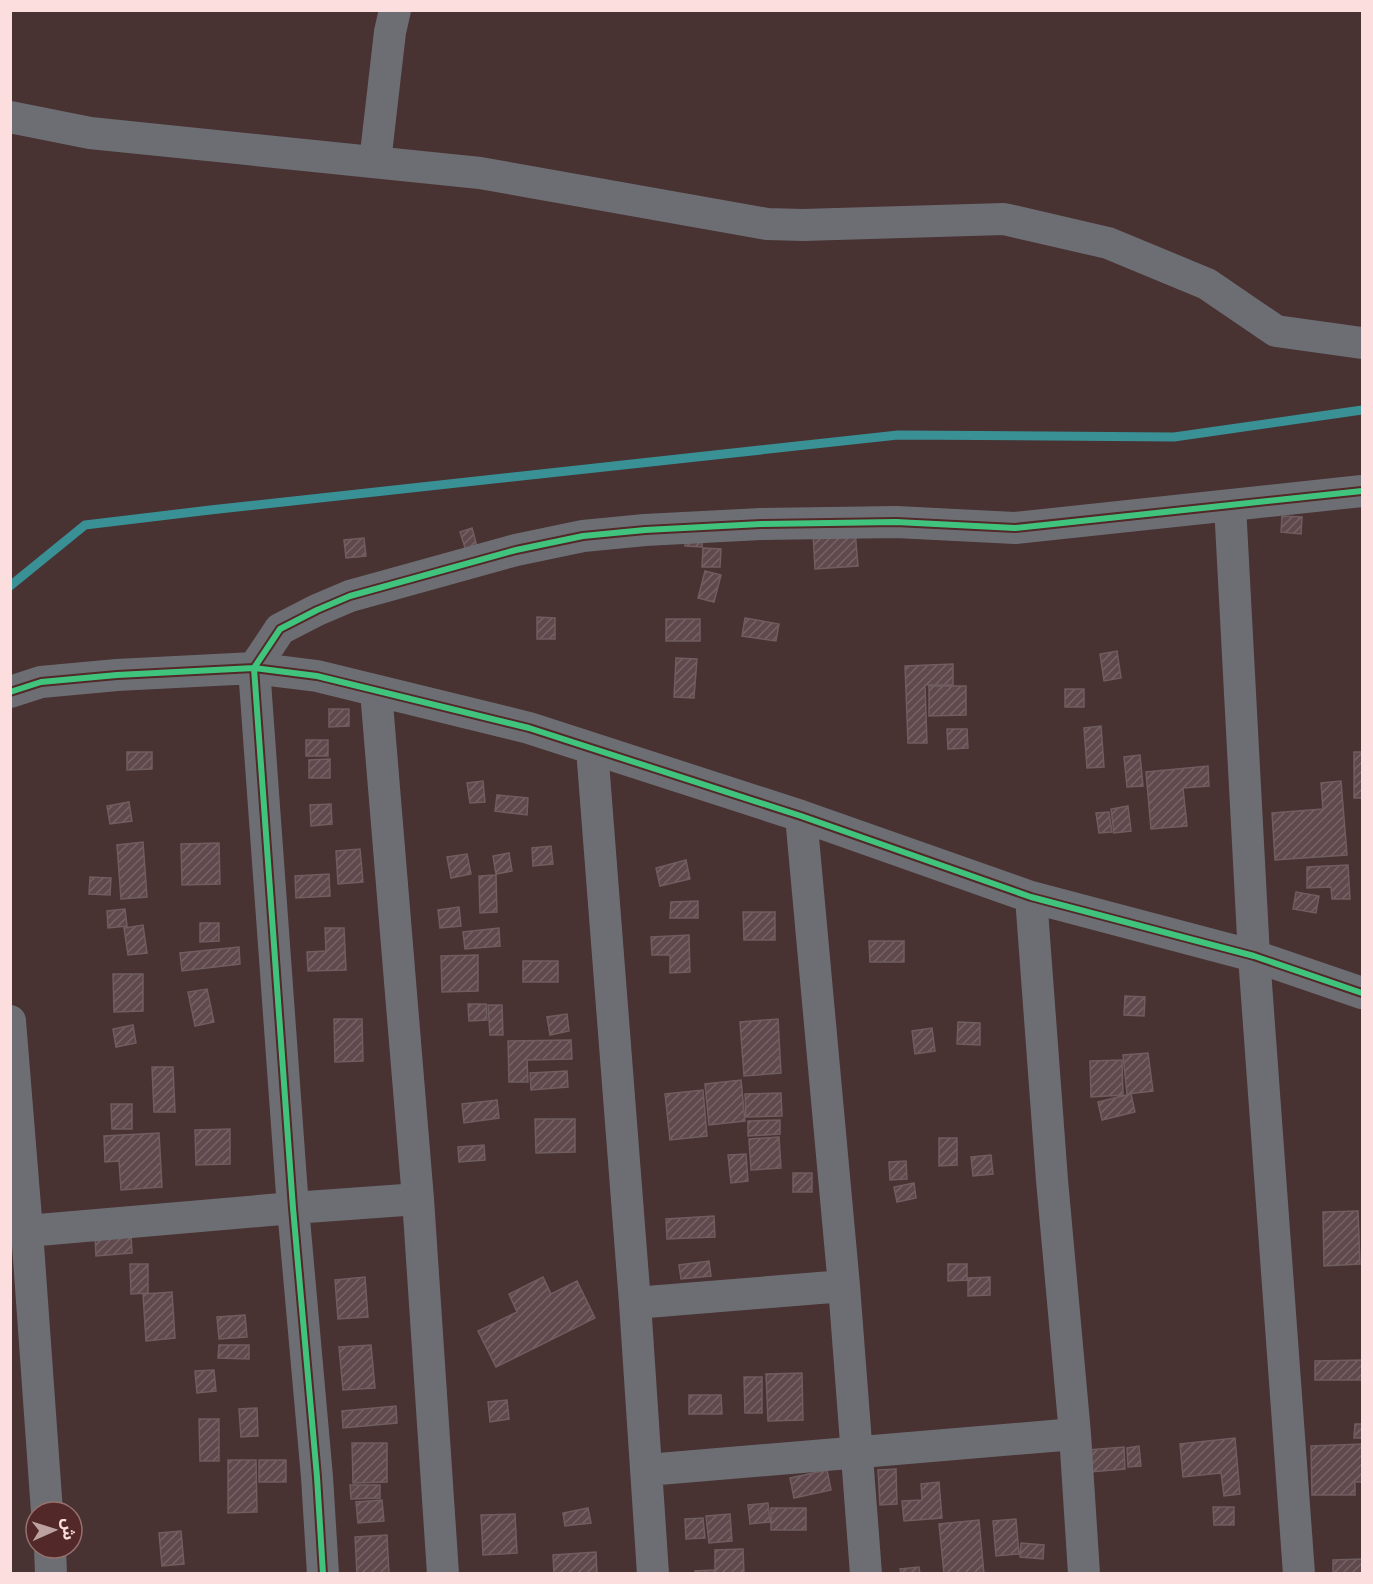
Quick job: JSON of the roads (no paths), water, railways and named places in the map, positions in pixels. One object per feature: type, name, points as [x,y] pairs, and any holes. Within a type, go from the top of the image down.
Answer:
[{"type":"street","points":[[375,162],[390,32],[395,10]]},
{"type":"street","points":[[10,117],[90,133],[480,173],[767,224],[1004,219],[1108,243],[1207,284],[1276,330],[1362,343]]},
{"type":"street","points":[[323,1574],[317,1477],[293,1208],[254,668],[280,629],[350,596],[516,550],[583,536],[645,530],[761,524],[896,522],[1016,528],[1362,491]]},
{"type":"street","points":[[1230,505],[1254,956],[1299,1574]]},
{"type":"street","points":[[10,692],[41,682],[117,675],[254,668],[317,676],[529,728],[801,816],[1031,897],[1254,956],[1362,993]]},
{"type":"street","points":[[376,691],[418,1199],[442,1574]]},
{"type":"street","points":[[592,749],[635,1303],[653,1574]]},
{"type":"street","points":[[801,816],[844,1286],[866,1574]]},
{"type":"street","points":[[1031,897],[1052,1180],[1075,1434],[1084,1574]]},
{"type":"street","points":[[10,1021],[46,1500]]},
{"type":"street","points":[[27,1231],[418,1199]]},
{"type":"street","points":[[635,1303],[844,1286]]},
{"type":"street","points":[[646,1470],[1075,1434]]},
{"type":"waterway","points":[[10,586],[85,525],[898,435],[1174,437],[1362,410]]}]
